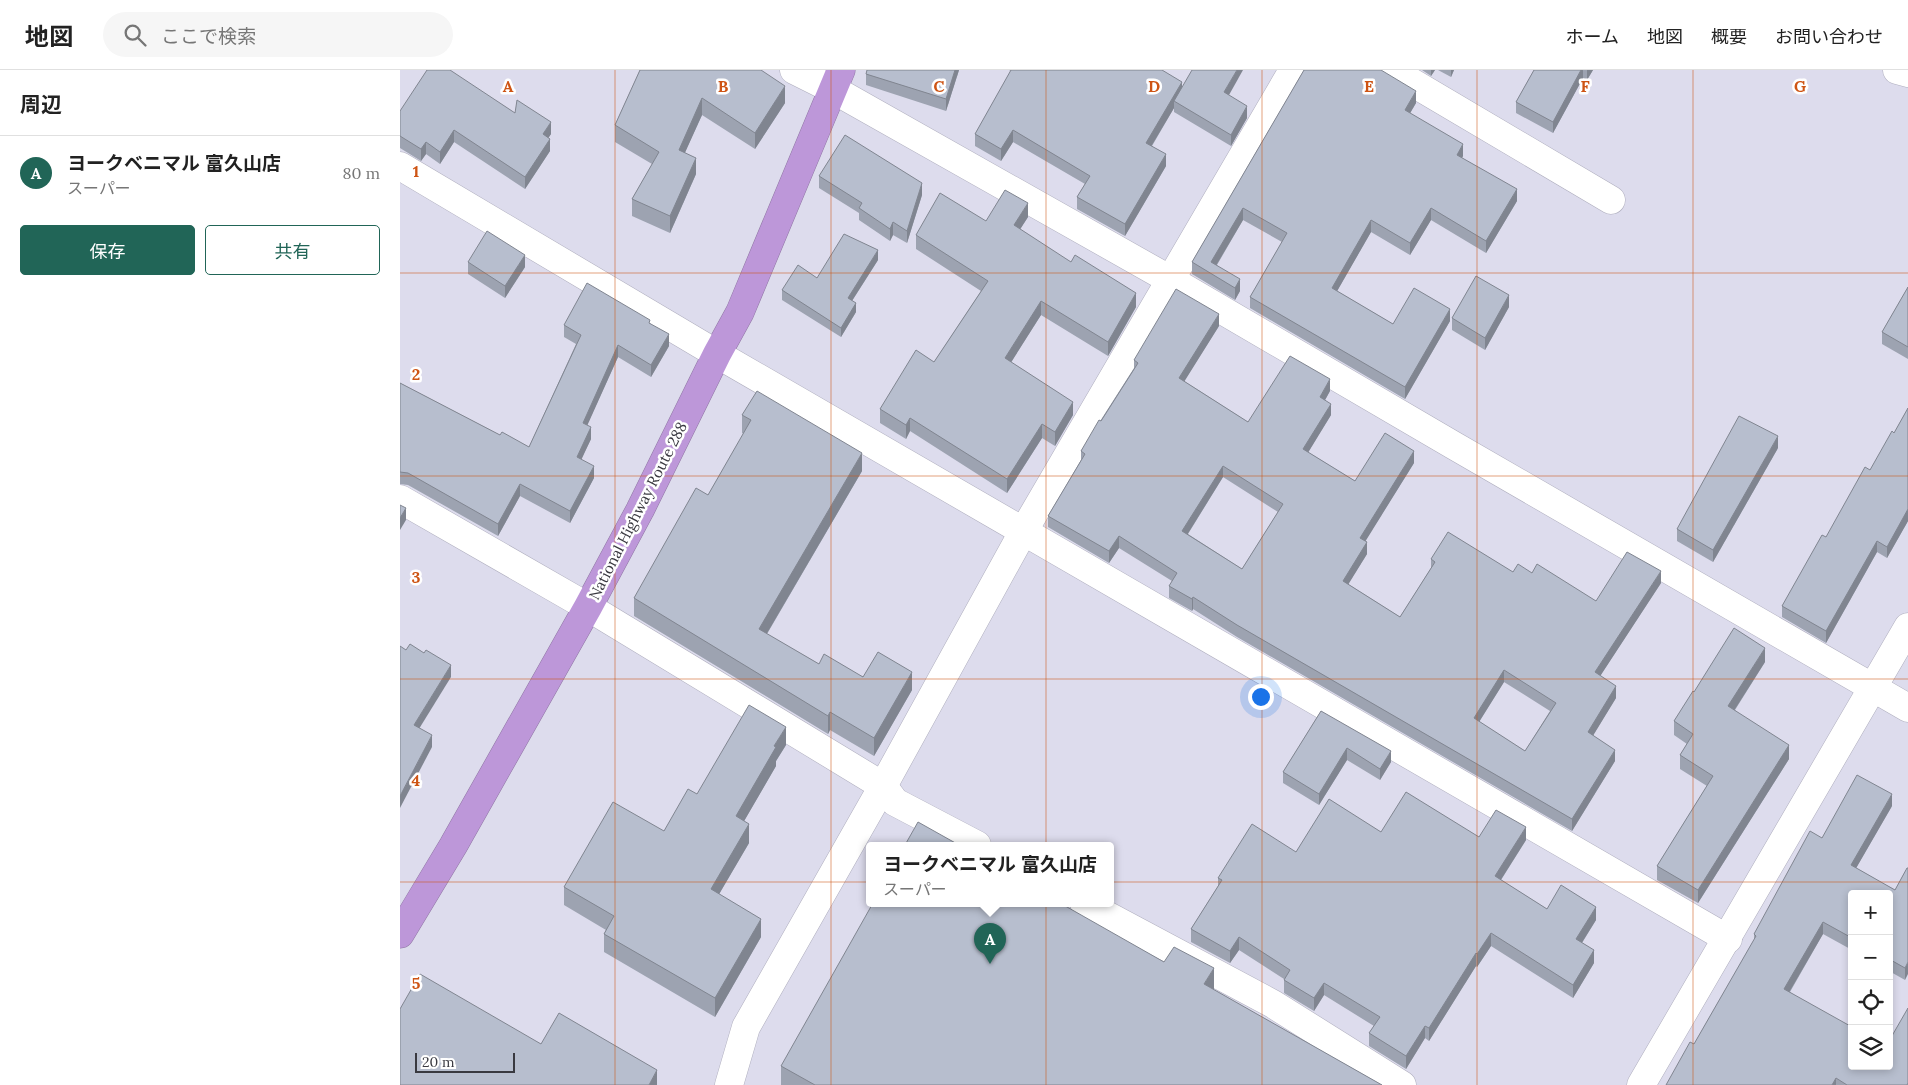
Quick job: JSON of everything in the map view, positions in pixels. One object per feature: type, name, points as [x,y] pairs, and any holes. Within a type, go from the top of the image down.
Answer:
[{"type":"highway","name":"National Highway Route 288","points":[[400,934],[453,846],[588,607],[640,510],[717,354],[740,312],[838,80]]},
{"type":"street","points":[[794,70],[838,80],[1169,279],[1908,708]]},
{"type":"street","points":[[729,1085],[746,1027],[883,786],[1023,532],[1169,279],[1293,70]]},
{"type":"street","points":[[1391,70],[1612,200]]},
{"type":"street","points":[[1897,70],[1908,72]]},
{"type":"street","points":[[400,166],[717,354],[1728,939]]},
{"type":"street","points":[[400,500],[588,607],[883,786],[896,802],[971,842]]},
{"type":"street","points":[[1641,1085],[1728,939],[1908,627]]},
{"type":"street","points":[[1091,907],[1273,1004],[1402,1085]]},
{"type":"building","points":[[427,70],[450,70],[515,113],[517,100],[551,122],[543,134],[550,139],[525,177],[454,130],[440,152],[426,142],[421,149],[400,136],[400,111]]},
{"type":"building","points":[[640,70],[761,70],[785,86],[755,133],[702,98],[679,150],[696,158],[670,216],[632,199],[659,152],[615,125]]},
{"type":"building","points":[[867,70],[955,70],[946,99],[866,74]]},
{"type":"building","points":[[1011,70],[1162,70],[1182,82],[1146,143],[1166,154],[1125,224],[1077,197],[1090,176],[1013,130],[1001,149],[975,134]]},
{"type":"building","points":[[1192,70],[1237,70],[1224,92],[1247,106],[1231,135],[1174,101]]},
{"type":"building","points":[[1304,70],[1381,70],[1416,91],[1405,110],[1463,144],[1457,155],[1517,189],[1486,241],[1431,208],[1410,243],[1371,220],[1332,288],[1393,324],[1414,288],[1450,309],[1405,387],[1250,297],[1287,233],[1243,208],[1211,262],[1240,279],[1235,288],[1192,262]]},
{"type":"building","points":[[1534,70],[1581,70],[1553,122],[1516,102]]},
{"type":"building","points":[[845,135],[922,183],[907,231],[893,222],[890,229],[859,208],[862,203],[819,176]]},
{"type":"building","points":[[1005,190],[1028,203],[1014,225],[1071,262],[1075,255],[1136,293],[1108,342],[1041,301],[1005,358],[1073,402],[1055,432],[1042,424],[1007,479],[910,418],[906,425],[880,409],[916,350],[934,362],[988,281],[916,235],[940,193],[986,221]]},
{"type":"building","points":[[487,231],[525,255],[505,286],[468,262]]},
{"type":"building","points":[[844,234],[878,250],[848,298],[856,303],[841,328],[782,290],[798,265],[817,278]]},
{"type":"building","points":[[1476,276],[1509,295],[1485,338],[1452,318]]},
{"type":"building","points":[[587,283],[650,320],[649,323],[669,334],[651,365],[618,345],[583,423],[591,427],[577,457],[594,466],[570,511],[520,484],[498,524],[408,473],[400,472],[400,383],[500,435],[502,432],[529,447],[581,335],[564,325]]},
{"type":"building","points":[[1908,287],[1908,347],[1882,332]]},
{"type":"building","points":[[1176,289],[1219,314],[1179,378],[1248,422],[1290,356],[1330,379],[1320,397],[1331,404],[1303,449],[1355,481],[1385,433],[1414,451],[1360,538],[1367,542],[1343,581],[1400,617],[1435,562],[1431,559],[1448,532],[1513,572],[1518,564],[1532,573],[1537,564],[1596,601],[1627,552],[1661,571],[1595,672],[1616,686],[1588,732],[1615,750],[1572,819],[1237,625],[1193,597],[1192,599],[1169,586],[1177,573],[1119,536],[1109,551],[1048,516],[1085,454],[1081,451],[1099,420],[1101,421],[1138,363],[1134,360]],"holes":[[[1223,466],[1283,504],[1242,569],[1182,531]],[[1504,670],[1556,703],[1525,751],[1474,718]]]},
{"type":"building","points":[[757,391],[862,453],[759,629],[819,664],[824,654],[863,677],[878,652],[912,672],[874,738],[830,712],[828,716],[634,598],[696,488],[708,495],[751,420],[742,415]]},
{"type":"building","points":[[1908,408],[1908,509],[1887,547],[1877,541],[1826,631],[1782,606],[1822,535],[1826,537],[1865,467],[1870,470],[1892,431],[1894,433]]},
{"type":"building","points":[[1739,416],[1778,436],[1713,550],[1677,529]]},
{"type":"building","points":[[400,505],[406,508],[400,518]]},
{"type":"building","points":[[1734,628],[1765,648],[1728,706],[1789,745],[1698,890],[1657,866],[1713,776],[1680,755],[1693,734],[1674,721]]},
{"type":"building","points":[[410,644],[424,653],[426,650],[451,665],[414,725],[432,735],[400,796],[400,646],[406,650]]},
{"type":"building","points":[[749,705],[786,727],[736,816],[749,824],[711,889],[761,919],[715,998],[604,934],[614,916],[564,887],[613,802],[664,831],[688,789],[697,794]]},
{"type":"building","points":[[1321,711],[1391,751],[1380,769],[1347,748],[1319,794],[1283,772]]},
{"type":"building","points":[[1857,775],[1892,794],[1851,865],[1895,890],[1908,868],[1908,962],[1905,968],[1893,961],[1893,890],[1848,890],[1848,936],[1823,922],[1784,989],[1848,1025],[1848,1070],[1893,1070],[1893,1034],[1908,1008],[1907,1085],[1847,1085],[1836,1078],[1832,1085],[1666,1085],[1690,1042],[1694,1044],[1756,936],[1754,934],[1810,831],[1822,838]]},
{"type":"building","points":[[1406,792],[1479,837],[1496,810],[1526,827],[1495,876],[1547,909],[1561,885],[1596,907],[1576,939],[1594,950],[1573,985],[1491,933],[1476,953],[1429,1028],[1425,1026],[1406,1056],[1369,1033],[1380,1017],[1324,983],[1314,998],[1284,980],[1290,970],[1239,937],[1230,951],[1191,929],[1222,880],[1218,878],[1252,824],[1296,852],[1329,799],[1381,832]]},
{"type":"building","points":[[918,822],[954,842],[907,842]]},
{"type":"building","points":[[871,907],[1067,907],[1164,962],[1174,947],[1214,968],[1204,984],[1382,1085],[815,1085],[781,1066]]},
{"type":"building","points":[[420,974],[541,1044],[559,1013],[657,1070],[649,1085],[400,1085],[400,1009]]},
{"type":"place","name":"ヨークベニマル 富久山店","points":[[990,964]]}]
